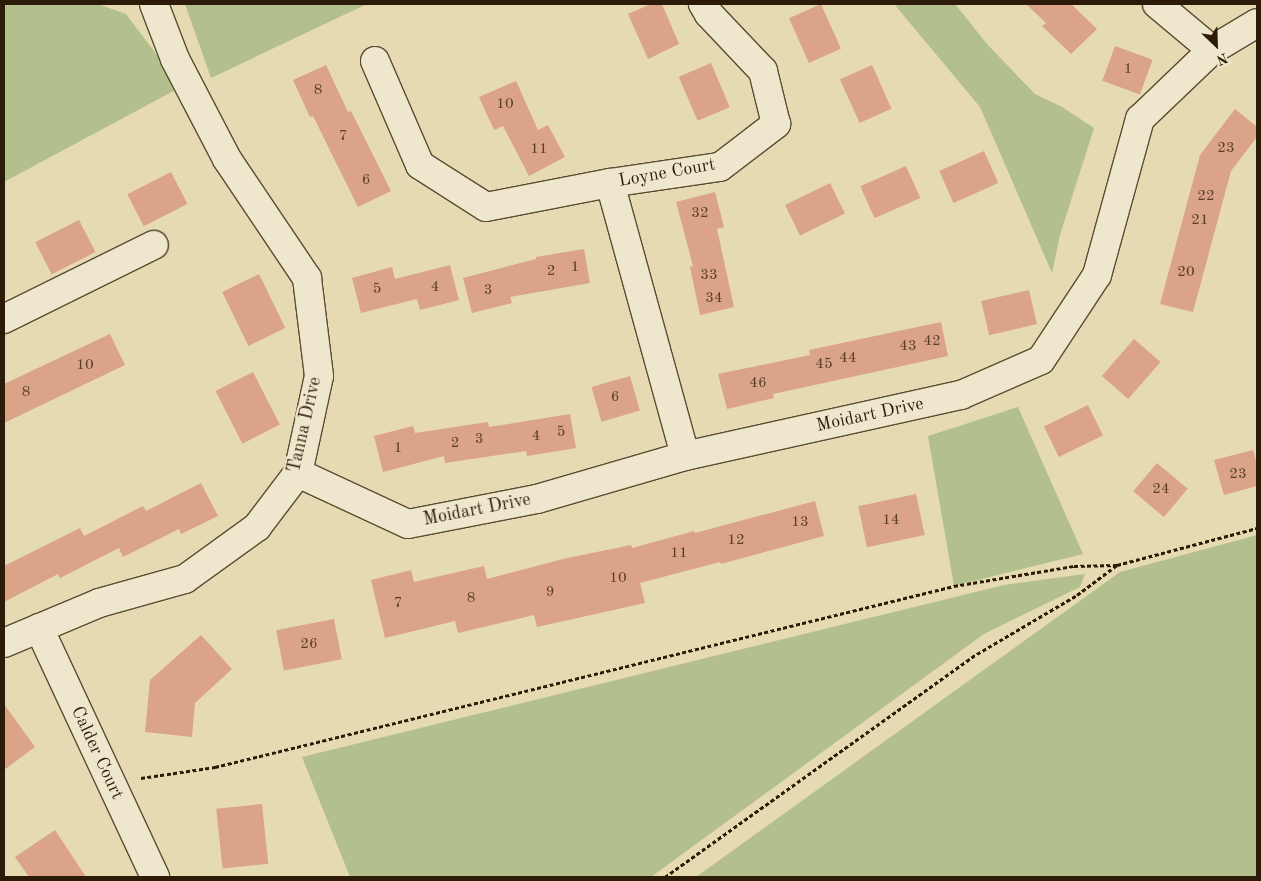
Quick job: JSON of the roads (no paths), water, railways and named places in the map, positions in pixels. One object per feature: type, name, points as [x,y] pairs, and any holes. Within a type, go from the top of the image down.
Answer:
[{"type":"street","name":"Tanna Drive","points":[[135,4],[166,38]]},
{"type":"street","name":"Tanna Drive","points":[[4,644],[99,603],[185,579],[257,527],[298,474],[319,376],[306,278],[227,159],[166,38],[154,4]]},
{"type":"street","name":"Loyne Court","points":[[375,60],[420,165],[486,207],[610,183],[720,167],[776,124],[763,71],[709,14],[703,4]]},
{"type":"street","points":[[1157,4],[1212,50]]},
{"type":"street","name":"Moidart Drive","points":[[298,474],[408,524],[537,498],[684,456],[962,396],[1040,360],[1097,275],[1140,119],[1212,50],[1257,23]]},
{"type":"street","name":"Loyne Court","points":[[610,183],[684,456]]},
{"type":"street","points":[[4,319],[154,245]]},
{"type":"street","name":"Calder Court","points":[[39,628],[155,877]]}]
